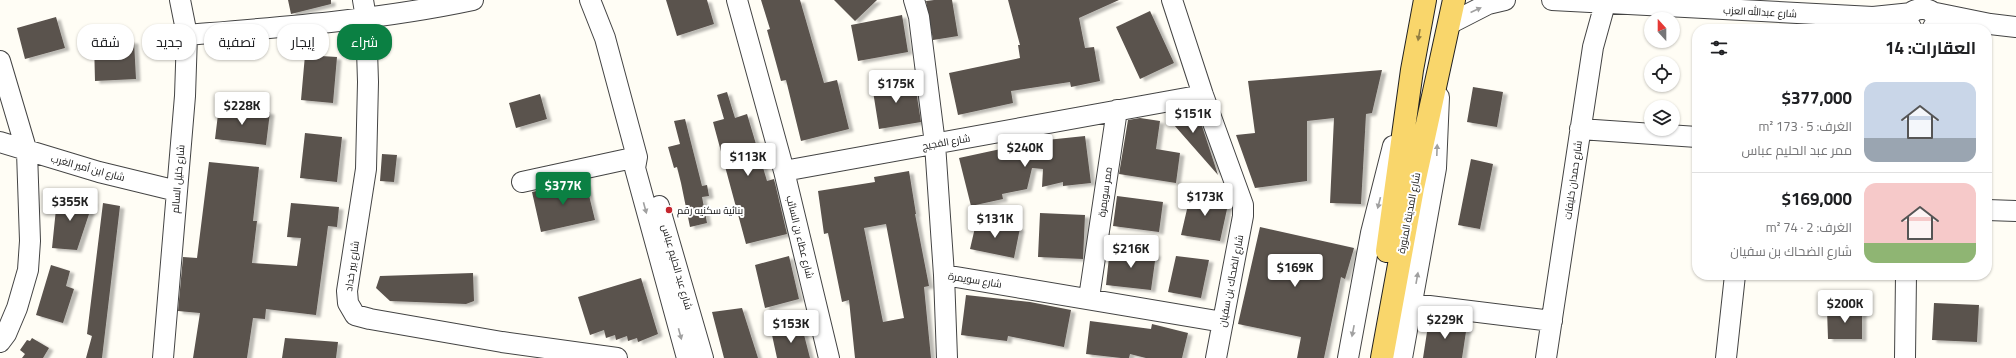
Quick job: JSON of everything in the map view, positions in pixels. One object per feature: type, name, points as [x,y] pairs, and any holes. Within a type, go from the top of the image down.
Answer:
[{"type":"main road","name":"شارع المدينة المنورة","points":[[1367,358],[1389,238],[1412,70],[1425,0]]},
{"type":"main road","name":"شارع المدينة المنورة","points":[[1382,358],[1413,188],[1450,24],[1454,0]]},
{"type":"street","name":"شارع خليل السالم","points":[[180,0],[185,24]]},
{"type":"street","points":[[196,34],[364,9],[421,11],[473,0]]},
{"type":"street","name":"شارع عبد الحليم عباس","points":[[590,0],[605,38],[637,157],[635,168],[686,358]]},
{"type":"street","name":"شارع عبد الحليم عباس","points":[[605,0],[605,38]]},
{"type":"street","name":"شارع عطاء بن السائب","points":[[737,0],[784,171],[829,358]]},
{"type":"street","name":"شارع سويمرة","points":[[914,0],[919,17],[934,144],[944,275],[1089,298],[1223,322]]},
{"type":"street","name":"شارع الضحاك بن سفيان","points":[[1172,0],[1243,205],[1243,216],[1216,358]]},
{"type":"street","points":[[1450,24],[1488,4],[1505,0]]},
{"type":"street","name":"شارع عبدالله العزب","points":[[1552,0],[1760,6],[1872,17],[1922,16],[1990,24]]},
{"type":"street","name":"شارع حمدان خليفات","points":[[1546,358],[1593,47],[1605,2]]},
{"type":"street","name":"شارع بير خداد","points":[[364,9],[368,82],[366,170],[347,291],[348,303],[355,315],[370,319],[502,342],[617,358]]},
{"type":"street","name":"شارع عبدالله العزب","points":[[1992,24],[2016,27]]},
{"type":"street","name":"شارع خليل السالم","points":[[163,358],[185,96],[186,60]]},
{"type":"street","points":[[0,61],[27,152],[30,241],[28,270],[17,308],[6,334],[0,342]]},
{"type":"street","name":"شارع المدينة المنورة","points":[[1402,358],[1413,304],[1436,168],[1440,68]]},
{"type":"street","name":"شارع المدينة المنورة","points":[[1348,358],[1371,233],[1412,70]]},
{"type":"street","name":"شارع الفجيج","points":[[784,171],[1204,95]]},
{"type":"street","name":"ممر سويمرة","points":[[1089,298],[1117,110]]},
{"type":"street","points":[[1580,129],[1692,137]]},
{"type":"street","name":"شارع ابن أمير الغرب","points":[[0,142],[27,152],[177,191]]},
{"type":"street","points":[[522,182],[637,157]]},
{"type":"street","name":"شارع عبد الحليم عباس","points":[[637,157],[646,164],[703,358]]},
{"type":"street","points":[[1992,210],[2016,211]]},
{"type":"street","points":[[944,275],[947,358]]},
{"type":"street","points":[[1726,358],[1734,280]]},
{"type":"street","points":[[1905,358],[1906,280]]},
{"type":"street","points":[[1413,304],[1552,321]]},
{"type":"building","points":[[288,0],[331,0],[331,4],[291,14]]},
{"type":"building","points":[[666,0],[707,0],[714,24],[677,36]]},
{"type":"building","points":[[761,0],[800,0],[824,83],[837,80],[849,129],[801,141],[786,80],[781,81],[767,30],[770,29]]},
{"type":"building","points":[[834,0],[877,0],[855,21]]},
{"type":"building","points":[[952,0],[958,36],[933,40],[926,1]]},
{"type":"building","points":[[1008,0],[1119,0],[1079,18],[1085,48],[1094,47],[1100,81],[1071,87],[1070,82],[1011,91],[1013,103],[958,115],[949,73],[1020,58],[1018,45],[1020,45]]},
{"type":"building","points":[[1150,11],[1174,63],[1140,79],[1116,27]]},
{"type":"building","points":[[902,15],[908,52],[858,61],[851,25]]},
{"type":"building","points":[[56,17],[65,48],[25,59],[17,28]]},
{"type":"building","points":[[134,41],[136,79],[95,81],[94,60],[134,60]]},
{"type":"building","points":[[329,56],[337,57],[333,103],[301,100],[305,60],[329,60]]},
{"type":"building","points":[[1382,70],[1372,113],[1366,114],[1361,204],[1330,203],[1334,118],[1307,121],[1307,181],[1255,188],[1236,135],[1255,133],[1248,81]]},
{"type":"building","points":[[914,78],[921,122],[879,129],[872,85]]},
{"type":"building","points":[[1473,87],[1503,92],[1497,127],[1467,122]]},
{"type":"building","points":[[727,92],[735,118],[747,114],[767,181],[774,179],[787,234],[746,244],[713,122],[724,119],[717,95]]},
{"type":"building","points":[[540,94],[547,119],[516,128],[509,103]]},
{"type":"building","points":[[219,106],[270,112],[266,145],[215,139]]},
{"type":"building","points":[[1186,110],[1201,123],[1218,175],[1167,117],[1173,112]]},
{"type":"building","points":[[1140,118],[1160,121],[1156,149],[1180,153],[1176,183],[1119,174],[1128,120]]},
{"type":"building","points":[[685,119],[702,186],[707,185],[709,196],[702,197],[707,223],[690,227],[677,167],[674,168],[668,147],[680,144],[674,121]]},
{"type":"building","points":[[305,133],[342,137],[337,182],[300,178]]},
{"type":"building","points":[[1085,136],[1091,183],[1063,186],[1063,182],[1042,187],[1043,169],[1032,168],[1027,189],[1002,194],[1003,199],[971,206],[959,158],[1037,141]]},
{"type":"building","points":[[382,154],[397,155],[394,182],[380,181]]},
{"type":"building","points":[[1471,159],[1493,164],[1480,229],[1458,225]]},
{"type":"building","points":[[209,162],[259,167],[253,221],[257,221],[252,263],[297,266],[301,238],[287,237],[291,203],[339,207],[337,227],[328,226],[316,315],[266,309],[265,319],[253,318],[247,358],[193,358],[200,313],[178,311],[183,257],[197,258]]},
{"type":"building","points":[[909,171],[915,214],[929,286],[924,287],[931,358],[855,358],[849,300],[842,302],[828,233],[824,234],[818,191],[875,182],[874,177]],"holes":[[[886,224],[904,318],[883,322],[864,228]]]},
{"type":"building","points":[[571,183],[571,186],[586,183],[595,220],[541,232],[532,192]]},
{"type":"building","points":[[1191,192],[1229,200],[1220,241],[1181,235]]},
{"type":"building","points":[[61,195],[82,197],[82,201],[93,202],[77,250],[52,248],[57,199],[60,200]]},
{"type":"building","points":[[1117,196],[1163,202],[1159,232],[1113,226]]},
{"type":"building","points":[[103,203],[120,206],[102,358],[86,358],[92,336],[87,334]]},
{"type":"building","points":[[1040,213],[1085,215],[1083,259],[1038,257]]},
{"type":"building","points":[[977,219],[1020,228],[1014,258],[970,249]]},
{"type":"building","points":[[1260,227],[1354,248],[1345,279],[1341,277],[1324,358],[1297,358],[1301,337],[1238,324]]},
{"type":"building","points":[[1110,248],[1156,254],[1151,290],[1106,285]]},
{"type":"building","points":[[789,256],[799,299],[765,308],[755,265]]},
{"type":"building","points":[[1176,256],[1209,260],[1201,298],[1168,292]]},
{"type":"building","points":[[51,265],[70,271],[66,286],[74,289],[63,323],[36,315]]},
{"type":"building","points":[[473,273],[474,301],[466,304],[390,301],[376,288],[380,276]]},
{"type":"building","points":[[641,278],[658,334],[638,342],[637,338],[628,341],[627,336],[616,340],[615,335],[606,338],[604,330],[590,335],[578,297]]},
{"type":"building","points":[[966,295],[1030,302],[1071,310],[1064,347],[1008,336],[1007,341],[961,335]]},
{"type":"building","points":[[1934,303],[1979,305],[1977,342],[1932,340]]},
{"type":"building","points":[[742,308],[758,358],[724,358],[712,312]]},
{"type":"building","points":[[1862,308],[1862,339],[1828,339],[1827,309]]},
{"type":"building","points":[[1429,319],[1467,325],[1462,358],[1423,358]]},
{"type":"building","points":[[1090,321],[1151,329],[1152,324],[1188,333],[1182,358],[1146,358],[1130,354],[1129,358],[1121,358],[1086,354]]},
{"type":"building","points":[[802,327],[810,358],[777,358],[772,335]]},
{"type":"building","points":[[32,338],[49,348],[43,358],[22,358],[25,354],[20,350],[27,340],[30,341]]},
{"type":"building","points":[[285,338],[338,342],[336,358],[282,358]]},
{"type":"place","name":"بنائية سكنيه رقم","points":[[669,210]]}]
